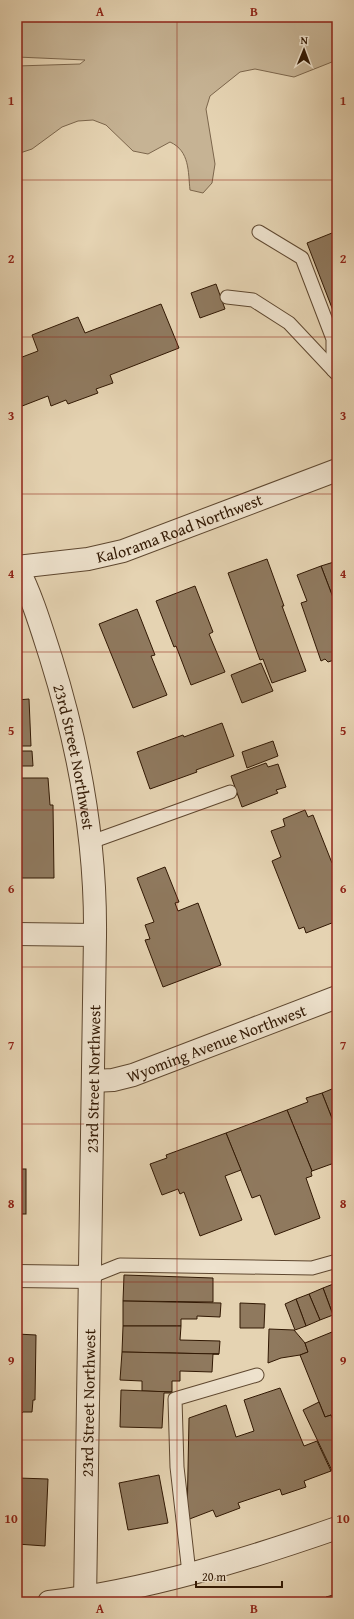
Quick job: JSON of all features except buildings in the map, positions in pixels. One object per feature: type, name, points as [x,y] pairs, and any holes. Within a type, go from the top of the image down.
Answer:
[{"type":"street","name":"Kalorama Road Northwest","points":[[17,567],[82,560],[123,550],[337,470]]},
{"type":"street","name":"23rd Street Northwest","points":[[17,567],[27,586],[46,640],[67,711],[81,777],[91,842],[94,882],[95,935],[85,1600]]},
{"type":"street","points":[[17,934],[95,935]]},
{"type":"street","name":"Wyoming Avenue Northwest","points":[[93,1081],[113,1080],[133,1075],[337,997]]},
{"type":"street","points":[[17,1276],[90,1277]]},
{"type":"street","points":[[49,1602],[85,1600],[277,1548],[337,1528]]},
{"type":"lane","points":[[259,232],[302,258],[333,339],[335,373]]},
{"type":"lane","points":[[227,296],[254,300],[289,322],[335,373]]},
{"type":"lane","points":[[91,842],[230,792]]},
{"type":"lane","points":[[90,1277],[120,1265],[312,1268],[337,1261]]},
{"type":"lane","points":[[189,1573],[177,1466],[175,1399],[257,1375]]},
{"type":"shaded area","points":[[17,17],[337,17],[337,60],[294,77],[255,69],[240,72],[210,96],[206,109],[215,164],[212,183],[203,193],[190,190],[185,156],[177,146],[170,142],[148,154],[133,151],[106,125],[93,120],[78,121],[62,127],[32,149],[17,154],[17,66],[80,64],[85,60],[17,57]]}]
